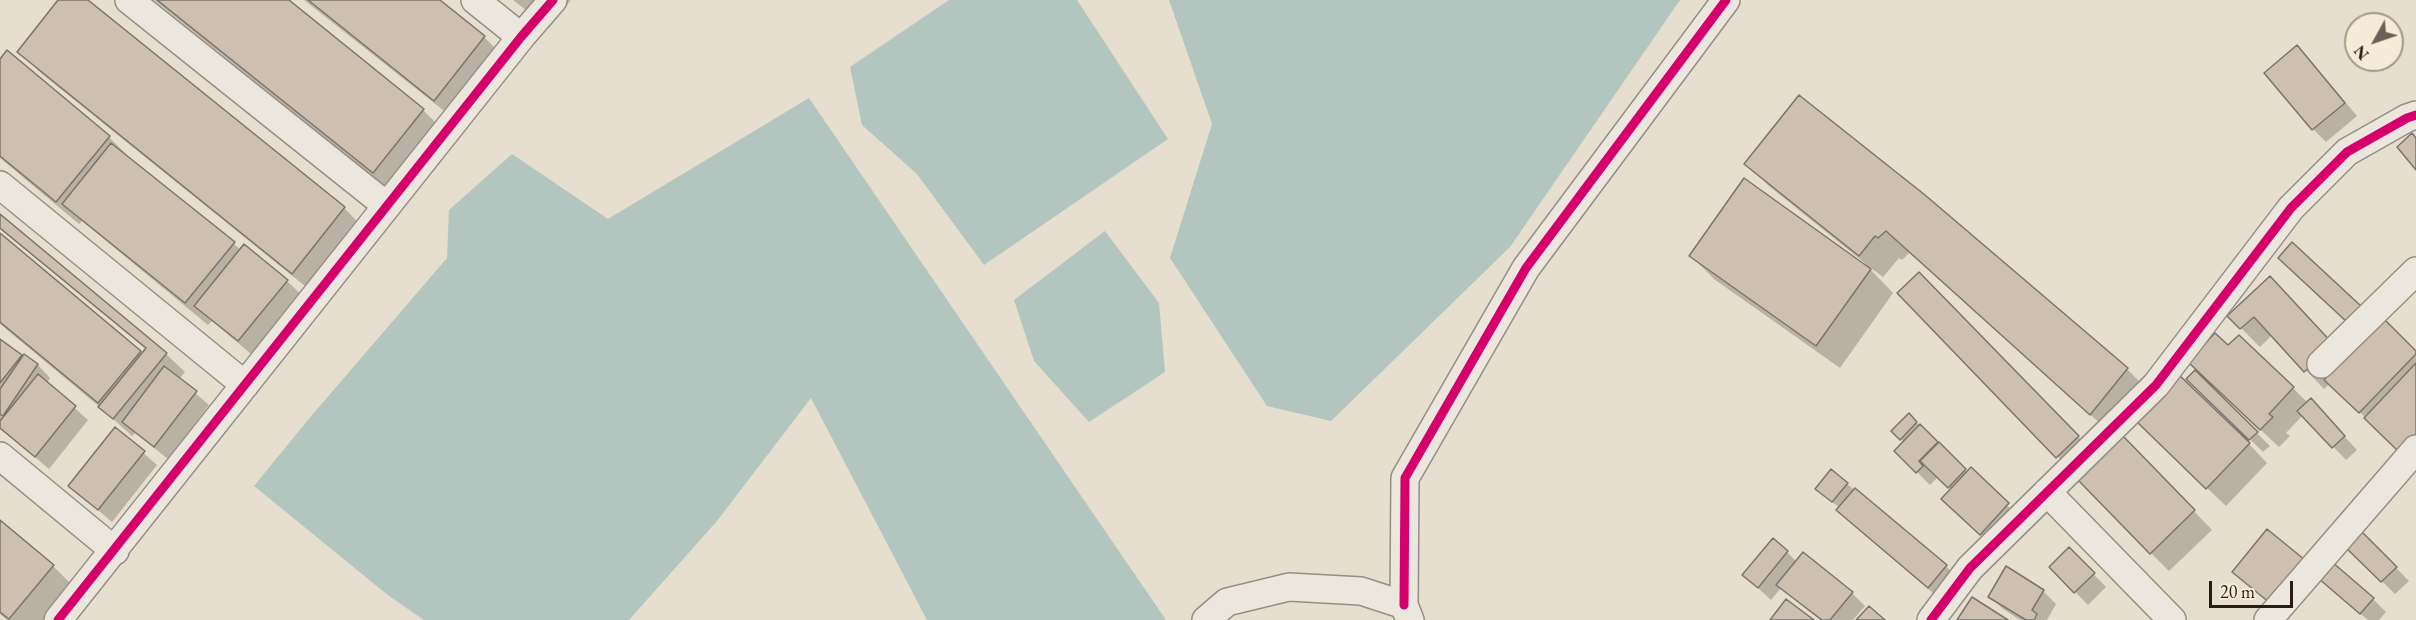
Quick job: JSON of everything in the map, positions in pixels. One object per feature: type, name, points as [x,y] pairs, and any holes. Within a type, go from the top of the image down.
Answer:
[{"type":"street","points":[[129,0],[387,206]]},
{"type":"street","points":[[475,0],[521,37]]},
{"type":"street","points":[[58,620],[521,37],[553,0]]},
{"type":"street","points":[[1206,620],[1227,602],[1289,587],[1361,591],[1407,613],[1406,478],[1526,268],[1726,0]]},
{"type":"street","points":[[1931,620],[1970,568],[2156,386],[2291,208],[2347,152],[2416,115]]},
{"type":"street","points":[[0,185],[245,385]]},
{"type":"street","points":[[2321,364],[2416,271]]},
{"type":"street","points":[[2268,620],[2416,449]]},
{"type":"street","points":[[0,456],[115,551]]},
{"type":"street","points":[[2047,492],[2172,620]]},
{"type":"water","points":[[949,0],[1077,0],[1168,139],[984,265],[917,174],[862,125],[850,67]]},
{"type":"water","points":[[1169,0],[1680,0],[1510,247],[1331,421],[1267,406],[1170,258],[1212,124]]},
{"type":"water","points":[[809,98],[1166,620],[927,620],[811,398],[717,521],[629,620],[424,620],[389,596],[254,486],[447,258],[449,210],[512,154],[608,219]]},
{"type":"water","points":[[1105,231],[1159,303],[1165,372],[1089,422],[1034,361],[1014,300]]},
{"type":"building","points":[[58,0],[88,0],[345,207],[292,274],[17,52]]},
{"type":"building","points":[[157,0],[289,0],[424,109],[373,173]]},
{"type":"building","points":[[308,0],[440,0],[485,36],[434,101]]},
{"type":"building","points":[[2297,45],[2345,103],[2312,130],[2264,73]]},
{"type":"building","points":[[7,50],[110,136],[56,202],[0,156],[0,59]]},
{"type":"building","points":[[1799,95],[1925,195],[2128,368],[2090,415],[1886,231],[1878,238],[1875,236],[1859,256],[1744,164]]},
{"type":"building","points":[[2412,133],[2416,138],[2416,170],[2397,147]]},
{"type":"building","points":[[111,143],[235,242],[185,303],[62,204]]},
{"type":"building","points":[[1744,178],[1871,269],[1816,346],[1689,256]]},
{"type":"building","points":[[0,214],[167,353],[113,419],[98,407],[146,348],[0,228]]},
{"type":"building","points":[[0,233],[141,351],[98,403],[0,322]]},
{"type":"building","points":[[2292,242],[2362,307],[2348,323],[2278,258]]},
{"type":"building","points":[[244,244],[288,280],[238,341],[194,306]]},
{"type":"building","points":[[1919,272],[2079,436],[2056,458],[1897,293]]},
{"type":"building","points":[[2270,276],[2334,345],[2304,372],[2254,317],[2240,329],[2227,316]]},
{"type":"building","points":[[2383,318],[2416,351],[2416,354],[2359,413],[2324,380]]},
{"type":"building","points":[[2215,333],[2228,345],[2239,335],[2294,387],[2269,414],[2273,417],[2260,430],[2188,362]]},
{"type":"building","points":[[0,339],[22,355],[0,383]]},
{"type":"building","points":[[24,354],[38,364],[3,416],[0,414],[0,389]]},
{"type":"building","points":[[2416,363],[2416,434],[2399,452],[2364,418]]},
{"type":"building","points":[[164,366],[197,391],[154,447],[122,422]]},
{"type":"building","points":[[2195,370],[2258,432],[2249,440],[2186,379]]},
{"type":"building","points":[[38,374],[76,406],[35,457],[0,428],[0,421]]},
{"type":"building","points":[[2179,375],[2250,443],[2206,489],[2135,420]]},
{"type":"building","points":[[2311,398],[2345,436],[2332,448],[2297,411]]},
{"type":"building","points":[[1909,413],[1917,422],[1900,440],[1891,431]]},
{"type":"building","points":[[1920,424],[1938,442],[1919,461],[1923,466],[1916,473],[1894,451]]},
{"type":"building","points":[[115,427],[145,451],[98,510],[68,486]]},
{"type":"building","points":[[2122,435],[2195,510],[2150,554],[2077,479]]},
{"type":"building","points":[[1939,442],[1966,469],[1948,488],[1920,461]]},
{"type":"building","points":[[1971,467],[2009,503],[1980,535],[1941,499]]},
{"type":"building","points":[[1831,469],[1848,483],[1832,502],[1815,489]]},
{"type":"building","points":[[1855,488],[1947,565],[1928,588],[1836,510]]},
{"type":"building","points":[[0,520],[54,565],[9,619],[0,612]]},
{"type":"building","points":[[2356,526],[2397,567],[2381,582],[2340,542]]},
{"type":"building","points":[[2267,529],[2305,560],[2270,603],[2232,572]]},
{"type":"building","points":[[1773,538],[1788,551],[1758,588],[1742,575]]},
{"type":"building","points":[[2069,547],[2095,573],[2074,593],[2049,567]]},
{"type":"building","points":[[1803,552],[1853,592],[1830,620],[1822,620],[1776,585]]},
{"type":"building","points":[[2332,562],[2374,598],[2360,614],[2318,578]]},
{"type":"building","points":[[2006,566],[2044,590],[2032,610],[2037,614],[2034,620],[2026,620],[1988,597]]},
{"type":"building","points":[[1972,597],[2008,620],[1957,620]]},
{"type":"building","points":[[1786,599],[1814,620],[1770,620]]},
{"type":"building","points":[[1869,606],[1885,620],[1856,620]]},
{"type":"cycle path","points":[[58,620],[521,37],[553,0]]},
{"type":"cycle path","points":[[1404,605],[1405,478],[1526,268],[1726,0]]},
{"type":"cycle path","points":[[1931,620],[1970,568],[2156,385],[2291,208],[2347,152],[2416,115]]}]
